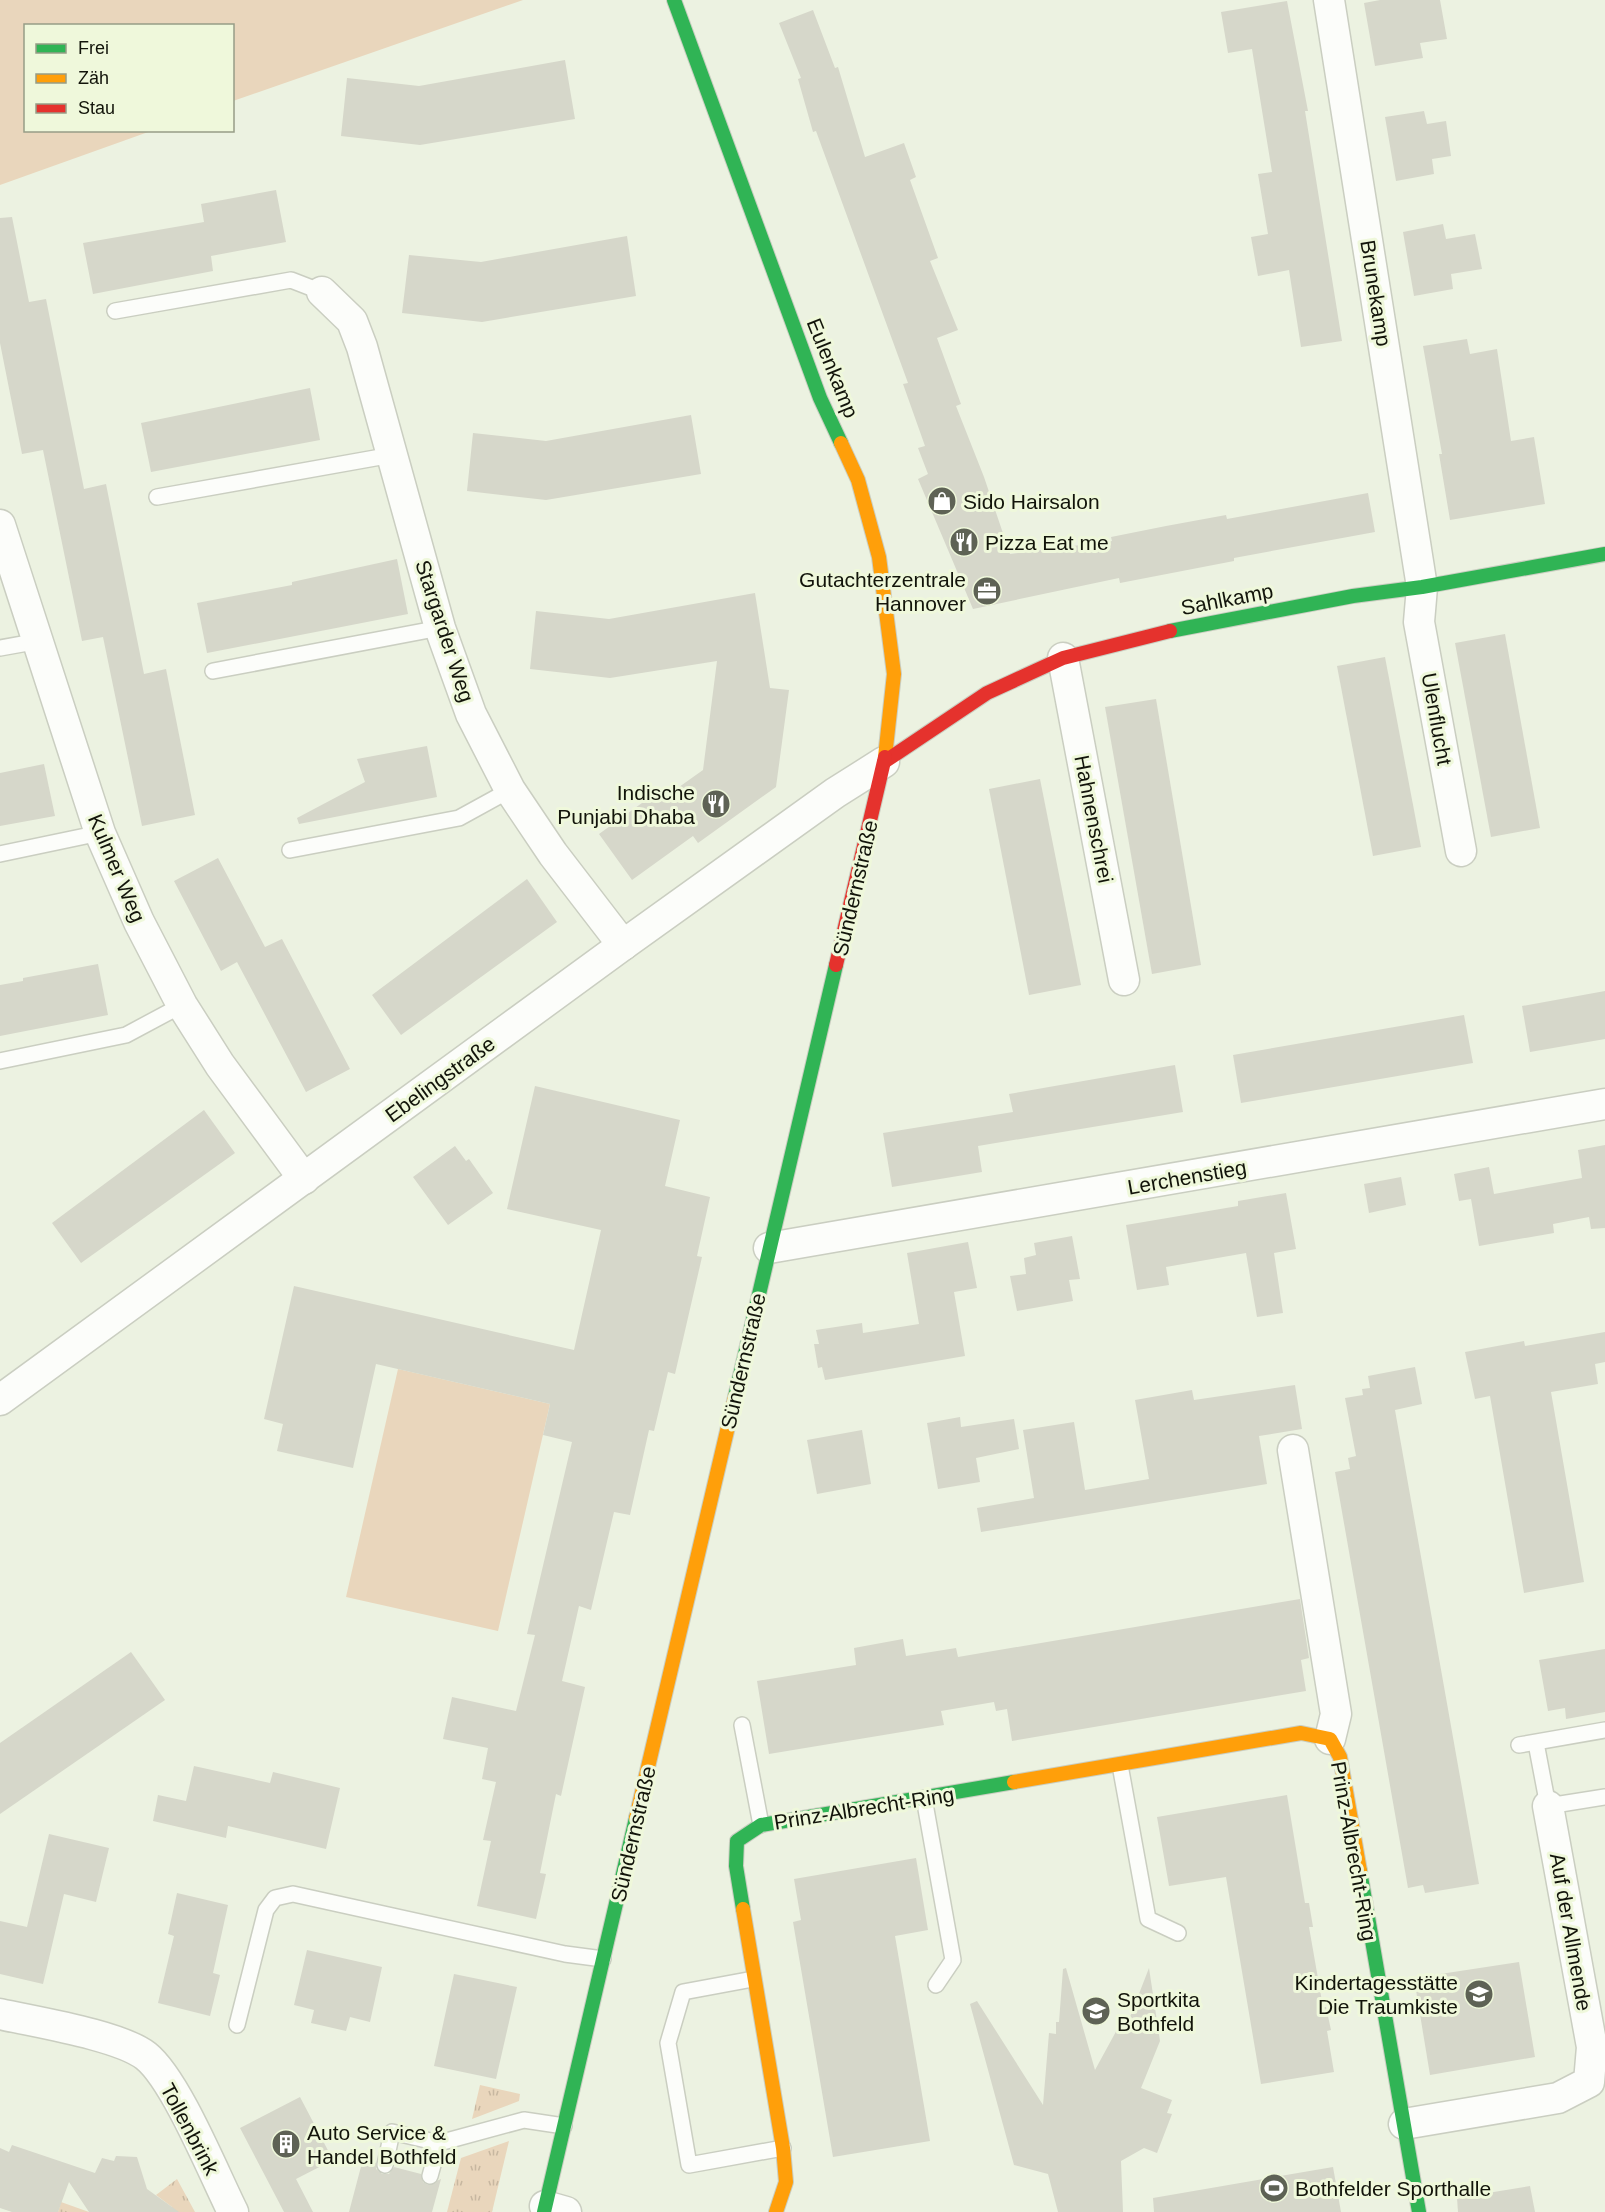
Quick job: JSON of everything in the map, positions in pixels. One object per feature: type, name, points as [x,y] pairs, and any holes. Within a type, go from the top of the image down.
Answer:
[{"type":"street","name":"Eulenkamp","points":[[674,0],[819,398],[858,480],[879,557],[894,674],[884,762]]},
{"type":"street","name":"Brunekamp","points":[[1329,0],[1422,587]]},
{"type":"street","name":"Stargarder Weg","points":[[322,292],[352,321],[362,347],[440,628],[471,714],[510,790],[553,854],[623,945]]},
{"type":"street","name":"Kulmer Weg","points":[[0,525],[100,833],[138,922],[182,1005],[220,1065],[304,1179]]},
{"type":"street","name":"Sahlkamp","points":[[884,762],[987,693],[1063,658],[1180,629],[1353,596],[1422,587],[1605,555]]},
{"type":"street","name":"Ulenflucht","points":[[1422,587],[1419,622],[1461,851]]},
{"type":"street","name":"Hahnenschrei","points":[[1063,658],[1124,980]]},
{"type":"street","name":"Ebelingstraße","points":[[0,1400],[623,945],[835,793],[884,762]]},
{"type":"street","name":"Sündernstraße","points":[[552,2210],[564,2126],[884,762]]},
{"type":"street","name":"Lerchenstieg","points":[[769,1248],[1605,1104]]},
{"type":"street","name":"Prinz-Albrecht-Ring","points":[[1293,1450],[1336,1714],[1330,1739],[1340,1757],[1394,2079],[1419,2212]]},
{"type":"street","name":"Prinz-Albrecht-Ring","points":[[776,2212],[786,2182],[783,2148],[735,1866],[737,1841],[761,1825],[1300,1734],[1330,1739]]},
{"type":"street","name":"Auf der Allmende","points":[[1404,2124],[1558,2098],[1589,2082],[1592,2047],[1548,1806]]},
{"type":"street","name":"Tollenbrink","points":[[0,2014],[103,2037],[146,2055],[171,2087],[233,2212]]},
{"type":"lane","points":[[115,311],[291,280],[322,292]]},
{"type":"lane","points":[[157,497],[392,455]]},
{"type":"lane","points":[[213,671],[440,628]]},
{"type":"lane","points":[[0,648],[39,641]]},
{"type":"lane","points":[[290,850],[459,818],[510,790]]},
{"type":"lane","points":[[0,854],[100,833]]},
{"type":"lane","points":[[0,1061],[126,1035],[182,1005]]},
{"type":"lane","points":[[742,1725],[761,1825]]},
{"type":"lane","points":[[1519,1745],[1605,1730]]},
{"type":"lane","name":"Auf der Allmende","points":[[1536,1743],[1548,1806]]},
{"type":"lane","points":[[1120,1765],[1148,1919],[1178,1932]]},
{"type":"lane","points":[[1548,1806],[1605,1797]]},
{"type":"lane","points":[[924,1798],[952,1960],[936,1985]]},
{"type":"lane","points":[[237,2025],[266,1911],[275,1898],[293,1894],[564,1954],[603,1959]]},
{"type":"lane","points":[[753,1978],[683,1992],[668,2043],[688,2165],[783,2148]]},
{"type":"lane","points":[[385,2165],[392,2132],[439,2142],[524,2120],[564,2126]]},
{"type":"lane","points":[[430,2176],[439,2142]]},
{"type":"green space","points":[[0,0],[523,0],[234,101],[234,24],[24,24],[24,132],[148,132],[0,185]]},
{"type":"green space","points":[[398,1369],[550,1404],[498,1631],[346,1597]]},
{"type":"green space","points":[[480,2085],[520,2094],[519,2101],[472,2119]]},
{"type":"green space","points":[[509,2141],[492,2212],[447,2212],[461,2158]]},
{"type":"green space","points":[[177,2179],[195,2212],[170,2212],[172,2207],[156,2195]]},
{"type":"green space","points":[[61,2202],[89,2212],[58,2212]]},
{"type":"building","points":[[1380,0],[1440,0],[1447,39],[1420,43],[1423,58],[1375,66],[1364,3]]},
{"type":"building","points":[[1287,1],[1308,111],[1305,111],[1342,341],[1301,347],[1289,270],[1258,276],[1251,237],[1268,234],[1258,174],[1272,172],[1252,49],[1228,53],[1221,12]]},
{"type":"building","points":[[813,10],[835,68],[838,67],[865,157],[904,143],[916,177],[910,180],[938,258],[930,261],[958,330],[937,338],[961,404],[956,406],[984,477],[1010,554],[1112,541],[1111,537],[1166,526],[1226,515],[1227,519],[1368,493],[1375,532],[1234,558],[1234,561],[1120,583],[1119,578],[973,609],[918,479],[928,474],[918,448],[925,446],[903,384],[908,383],[816,131],[813,132],[798,79],[801,78],[779,23]]},
{"type":"building","points":[[565,60],[575,119],[420,145],[341,136],[347,78],[419,86]]},
{"type":"building","points":[[1424,111],[1427,124],[1446,121],[1451,156],[1432,159],[1434,174],[1396,181],[1385,117]]},
{"type":"building","points":[[276,190],[286,242],[211,256],[213,271],[93,294],[83,243],[204,222],[201,204]]},
{"type":"building","points":[[12,217],[29,302],[46,299],[84,489],[106,484],[144,674],[166,669],[195,815],[142,826],[103,637],[82,641],[43,450],[22,454],[0,343],[0,218]]},
{"type":"building","points":[[1443,224],[1446,239],[1475,234],[1482,269],[1451,274],[1453,289],[1414,296],[1403,232]]},
{"type":"building","points":[[627,236],[636,296],[482,322],[402,313],[409,255],[481,262]]},
{"type":"building","points":[[1467,339],[1470,354],[1497,349],[1511,441],[1534,437],[1545,504],[1450,520],[1439,454],[1442,454],[1423,346]]},
{"type":"building","points":[[310,388],[320,440],[151,472],[141,423]]},
{"type":"building","points":[[691,415],[701,474],[546,500],[467,491],[473,433],[546,441]]},
{"type":"building","points":[[397,559],[408,614],[207,653],[197,603],[292,585],[292,582]]},
{"type":"building","points":[[755,593],[770,688],[789,690],[776,787],[698,843],[693,836],[632,880],[599,834],[660,790],[665,797],[703,770],[717,661],[610,678],[530,669],[536,611],[609,619]]},
{"type":"building","points":[[1505,634],[1540,828],[1491,837],[1455,643]]},
{"type":"building","points":[[1385,657],[1421,847],[1373,856],[1337,666]]},
{"type":"building","points":[[1156,699],[1201,965],[1152,974],[1105,707]]},
{"type":"building","points":[[427,746],[437,797],[299,824],[297,818],[365,782],[357,759]]},
{"type":"building","points":[[44,764],[55,816],[0,826],[0,773]]},
{"type":"building","points":[[1040,779],[1081,985],[1029,995],[989,789]]},
{"type":"building","points":[[218,858],[265,947],[282,939],[350,1069],[306,1092],[237,962],[221,971],[174,881]]},
{"type":"building","points":[[527,879],[557,922],[401,1035],[372,995]]},
{"type":"building","points":[[98,964],[108,1015],[0,1036],[0,985],[23,981],[23,978]]},
{"type":"building","points":[[1605,991],[1605,1039],[1530,1052],[1522,1006]]},
{"type":"building","points":[[1464,1015],[1473,1063],[1241,1103],[1233,1055]]},
{"type":"building","points":[[1175,1065],[1183,1112],[978,1146],[982,1172],[892,1187],[883,1133],[1013,1112],[1009,1094]]},
{"type":"building","points":[[535,1086],[680,1120],[665,1186],[710,1197],[697,1256],[702,1257],[675,1374],[668,1372],[654,1431],[649,1430],[630,1515],[614,1512],[591,1610],[579,1606],[562,1681],[585,1687],[561,1796],[556,1794],[540,1873],[546,1874],[536,1919],[477,1906],[491,1841],[483,1840],[496,1782],[482,1779],[488,1748],[443,1739],[452,1697],[516,1711],[535,1635],[527,1634],[572,1442],[543,1435],[550,1404],[376,1364],[353,1468],[277,1451],[283,1424],[264,1419],[294,1286],[574,1350],[601,1230],[507,1209]]},
{"type":"building","points":[[204,1110],[235,1153],[81,1263],[52,1223]]},
{"type":"building","points":[[1605,1145],[1605,1228],[1591,1229],[1589,1217],[1553,1224],[1554,1233],[1479,1246],[1471,1199],[1459,1201],[1454,1174],[1489,1167],[1494,1194],[1582,1178],[1578,1150]]},
{"type":"building","points":[[455,1146],[466,1161],[469,1159],[493,1193],[448,1225],[413,1177]]},
{"type":"building","points":[[1401,1177],[1406,1205],[1369,1213],[1364,1184]]},
{"type":"building","points":[[1286,1193],[1296,1249],[1274,1253],[1283,1313],[1257,1317],[1246,1253],[1166,1267],[1169,1285],[1137,1290],[1126,1225],[1238,1206],[1238,1201]]},
{"type":"building","points":[[1072,1236],[1080,1279],[1069,1280],[1073,1301],[1017,1311],[1010,1276],[1026,1274],[1024,1258],[1036,1255],[1034,1243]]},
{"type":"building","points":[[968,1242],[977,1288],[954,1292],[965,1356],[825,1380],[822,1367],[818,1368],[814,1344],[819,1344],[816,1330],[862,1323],[863,1333],[919,1324],[907,1253]]},
{"type":"building","points":[[1605,1332],[1605,1362],[1595,1364],[1598,1384],[1551,1392],[1584,1582],[1524,1593],[1490,1396],[1475,1399],[1465,1352],[1524,1341],[1525,1346]]},
{"type":"building","points":[[1415,1367],[1422,1404],[1395,1410],[1479,1884],[1425,1893],[1423,1885],[1408,1888],[1335,1472],[1350,1469],[1348,1458],[1356,1456],[1345,1398],[1363,1395],[1362,1389],[1370,1388],[1368,1376]]},
{"type":"building","points":[[1295,1385],[1302,1429],[1259,1436],[1267,1484],[981,1532],[977,1508],[1034,1498],[1023,1430],[1074,1422],[1085,1490],[1149,1479],[1135,1400],[1192,1390],[1194,1400]]},
{"type":"building","points":[[960,1417],[961,1427],[1014,1419],[1019,1449],[976,1458],[980,1482],[938,1489],[927,1423]]},
{"type":"building","points":[[862,1430],[871,1484],[817,1494],[807,1440]]},
{"type":"building","points":[[1300,1599],[1309,1658],[1301,1660],[1306,1691],[1012,1741],[1007,1709],[996,1711],[994,1702],[941,1711],[944,1725],[769,1754],[757,1681],[856,1665],[854,1648],[903,1639],[906,1656],[956,1648],[958,1657]]},
{"type":"building","points":[[1605,1649],[1605,1712],[1566,1719],[1565,1708],[1548,1711],[1539,1660]]},
{"type":"building","points":[[131,1652],[165,1700],[0,1814],[0,1743]]},
{"type":"building","points":[[194,1766],[270,1783],[273,1772],[340,1788],[326,1849],[228,1826],[226,1838],[153,1821],[158,1795],[186,1801]]},
{"type":"building","points":[[1287,1795],[1305,1903],[1309,1903],[1313,1927],[1309,1927],[1323,2007],[1326,2007],[1331,2030],[1327,2031],[1334,2072],[1261,2084],[1226,1877],[1169,1886],[1157,1817]]},
{"type":"building","points":[[49,1834],[109,1848],[96,1902],[64,1894],[43,1984],[0,1974],[0,1921],[27,1927]]},
{"type":"building","points":[[916,1858],[928,1930],[895,1936],[930,2141],[833,2157],[793,1922],[801,1920],[794,1879]]},
{"type":"building","points":[[177,1893],[228,1905],[213,1973],[220,1975],[210,2016],[158,2003],[174,1936],[168,1934]]},
{"type":"building","points":[[307,1950],[382,1967],[370,2022],[350,2017],[346,2031],[311,2023],[314,2010],[294,2005]]},
{"type":"building","points":[[1519,1962],[1535,2057],[1430,2075],[1414,1978]]},
{"type":"building","points":[[1066,1968],[1095,2070],[1125,2015],[1130,2017],[1149,1968],[1160,2041],[1141,2088],[1172,2100],[1167,2113],[1172,2114],[1157,2153],[1144,2148],[1121,2161],[1123,2212],[1058,2212],[1048,2174],[1014,2165],[970,2004],[977,2001],[1043,2105],[1049,2033],[1056,2034],[1063,1969]]},
{"type":"building","points":[[454,1974],[517,1987],[496,2079],[434,2066]]},
{"type":"building","name":"Auto Service & Handel Bothfeld","points":[[300,2097],[333,2160],[296,2179],[313,2212],[284,2212],[240,2128]]},
{"type":"building","points":[[12,2145],[95,2173],[102,2158],[114,2161],[116,2156],[137,2157],[147,2189],[179,2212],[89,2212],[69,2182],[58,2212],[12,2212],[0,2208],[0,2148],[9,2152]]},
{"type":"building","points":[[363,2159],[376,2163],[376,2169],[382,2174],[389,2174],[394,2167],[421,2174],[423,2182],[428,2185],[441,2179],[432,2212],[349,2212]]},
{"type":"building","name":"Bothfelder Sporthalle","points":[[1333,2167],[1341,2212],[1154,2212],[1153,2198]]},
{"type":"building","points":[[1530,2186],[1535,2212],[1458,2212],[1457,2198]]},
{"type":"traffic: fast","points":[[674,0],[820,398],[841,443]]},
{"type":"traffic: fast","points":[[1170,631],[1353,596],[1422,587],[1605,554]]},
{"type":"traffic: fast","points":[[735,1397],[836,965]]},
{"type":"traffic: fast","points":[[743,1909],[736,1866],[737,1841],[761,1825],[1014,1782]]},
{"type":"traffic: fast","points":[[544,2212],[636,1818]]},
{"type":"traffic: fast","points":[[1360,1871],[1419,2212]]},
{"type":"traffic: slow","points":[[841,443],[858,480],[879,557],[894,674],[885,757]]},
{"type":"traffic: slow","points":[[636,1818],[735,1397]]},
{"type":"traffic: slow","points":[[1014,1782],[1301,1733],[1330,1739],[1340,1757],[1360,1871]]},
{"type":"traffic: slow","points":[[743,1909],[783,2148],[786,2182],[776,2212]]},
{"type":"traffic: jam","points":[[884,762],[987,693],[1063,658],[1170,631]]},
{"type":"traffic: jam","points":[[836,965],[885,757]]},
{"type":"place","name":"Sido Hairsalon","points":[[942,501]]},
{"type":"place","name":"Pizza Eat me","points":[[964,542]]},
{"type":"place","name":"Gutachterzentrale Hannover","points":[[987,591]]},
{"type":"place","name":"Indische Punjabi Dhaba","points":[[716,804]]},
{"type":"place","name":"Kindertagesstätte Die Traumkiste","points":[[1479,1994]]},
{"type":"place","name":"Sportkita Bothfeld","points":[[1096,2011]]},
{"type":"place","name":"Auto Service & Handel Bothfeld","points":[[286,2144]]},
{"type":"place","name":"Bothfelder Sporthalle","points":[[1274,2188]]}]
